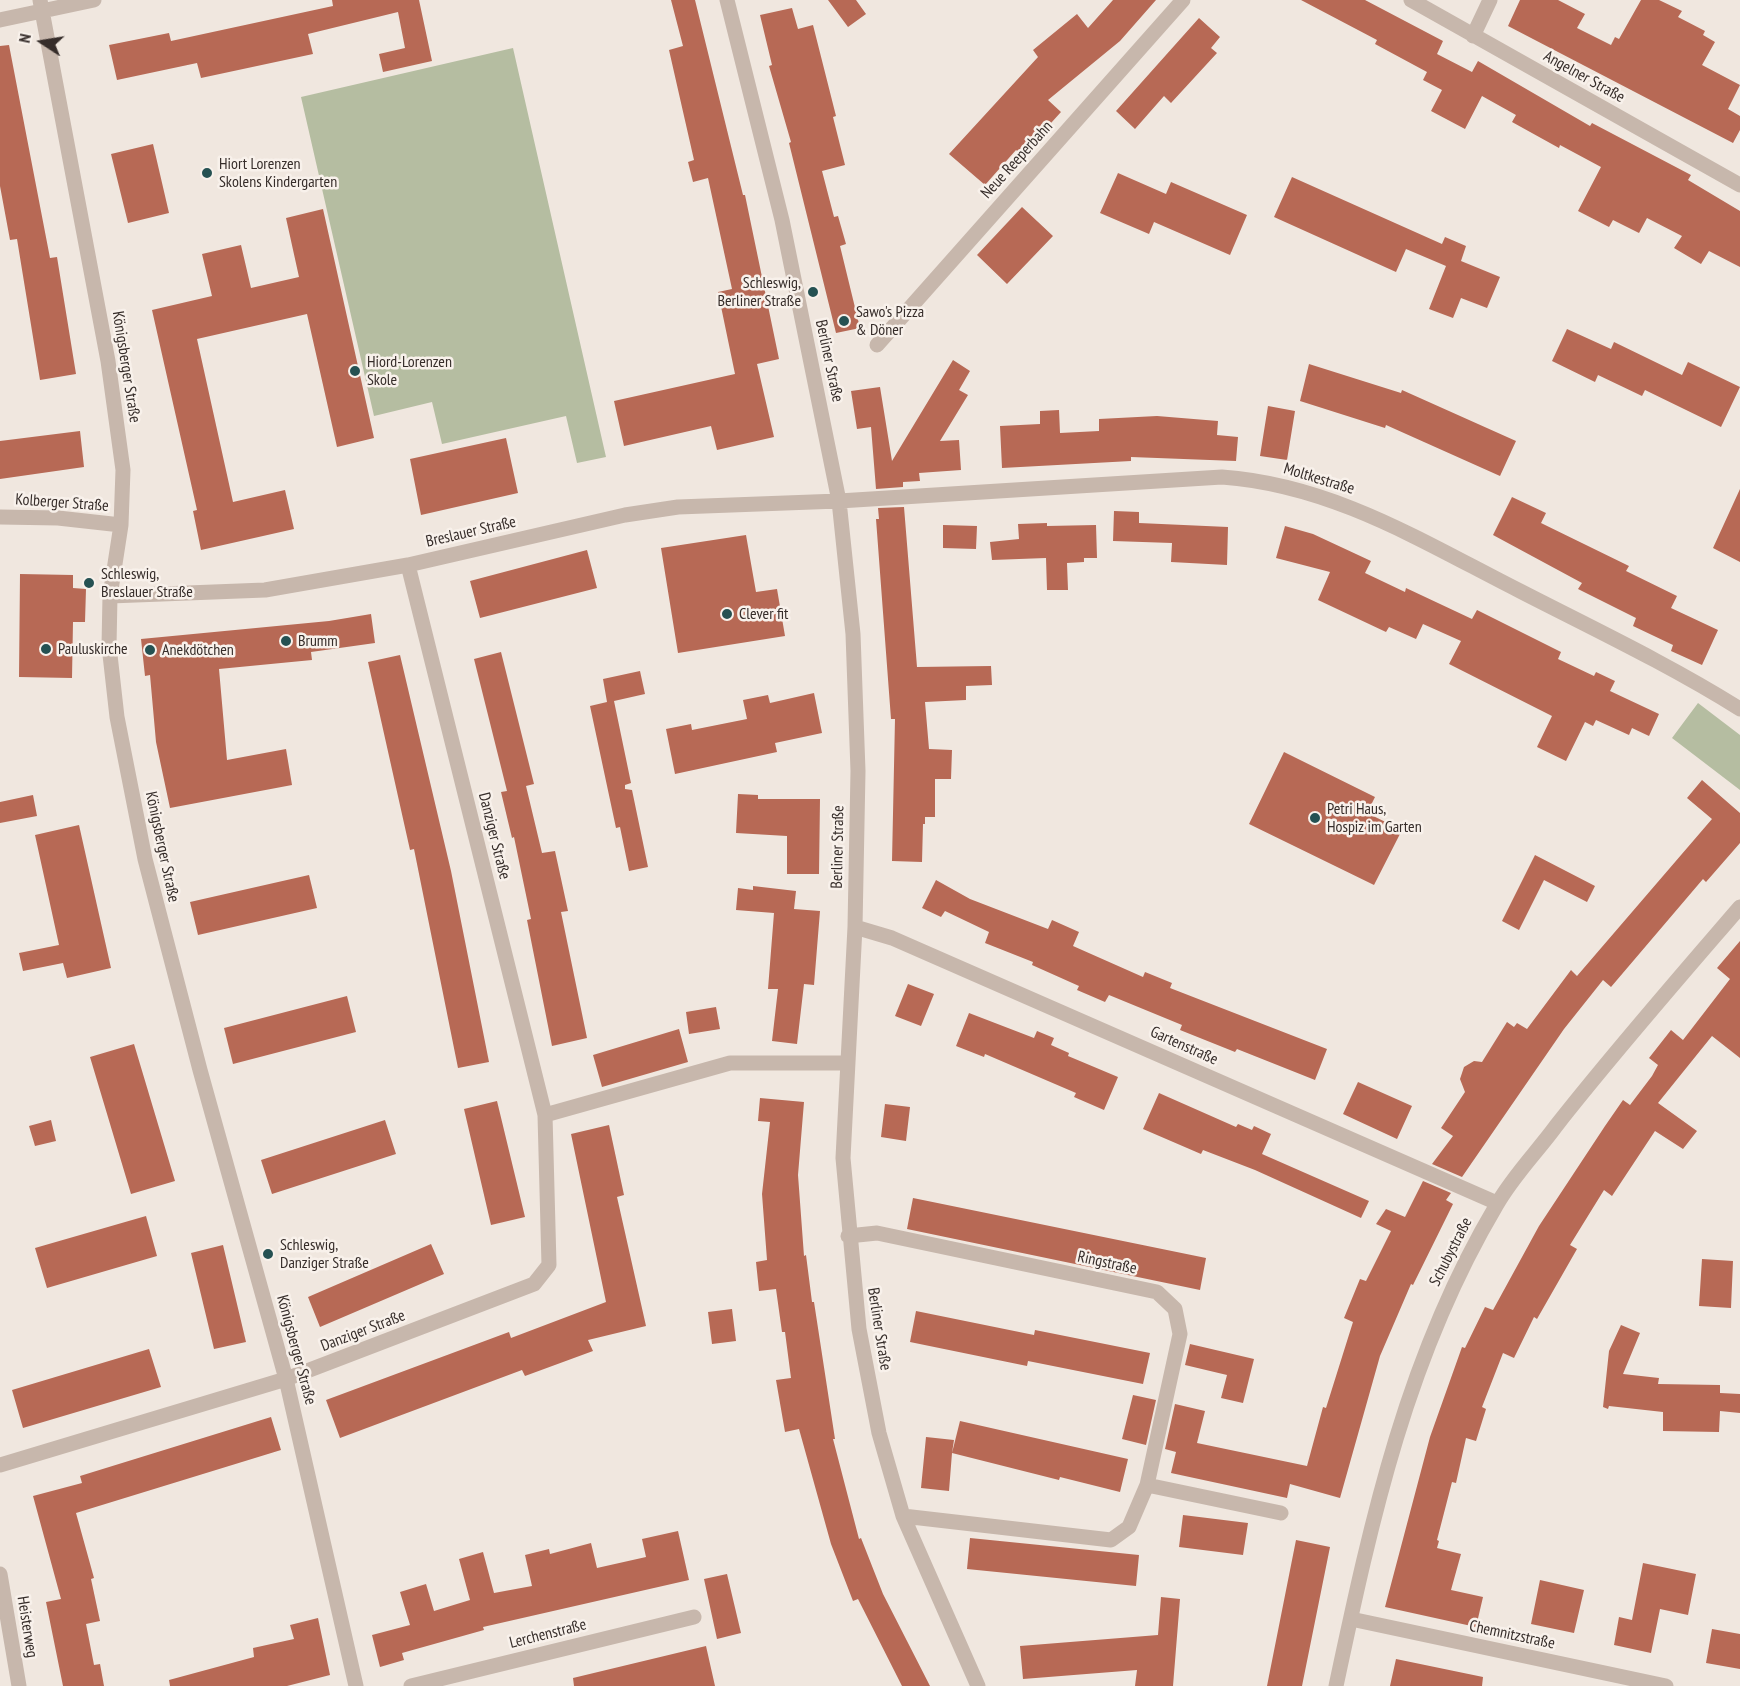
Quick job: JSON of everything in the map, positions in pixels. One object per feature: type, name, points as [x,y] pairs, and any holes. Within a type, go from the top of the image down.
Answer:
[{"type":"street","points":[[0,20],[41,5],[94,0]]},
{"type":"street","name":"Berliner Straße","points":[[727,0],[782,220],[839,501],[853,634],[858,771],[855,927],[843,1158],[848,1236],[859,1329],[879,1432],[903,1516],[978,1686]]},
{"type":"street","name":"Neue Reeperbahn","points":[[878,345],[1183,0]]},
{"type":"street","name":"Angelner Straße","points":[[1411,0],[1740,185]]},
{"type":"street","points":[[1473,36],[1490,0]]},
{"type":"street","name":"Königsberger Straße","points":[[41,5],[108,361],[123,470],[121,525],[110,596],[110,646],[117,717],[145,859],[200,1070],[286,1379],[356,1686]]},
{"type":"street","name":"Moltkestraße","points":[[839,501],[1222,477],[1257,480],[1298,489],[1345,504],[1445,553],[1657,660],[1740,709]]},
{"type":"street","name":"Breslauer Straße","points":[[110,596],[265,590],[408,566],[625,514],[678,507],[839,501]]},
{"type":"street","name":"Kolberger Straße","points":[[0,517],[58,518],[121,525]]},
{"type":"street","name":"Danziger Straße","points":[[0,1465],[286,1379],[534,1284],[549,1265],[545,1115],[408,566]]},
{"type":"street","name":"Schubystraße","points":[[1336,1686],[1393,1443],[1421,1362],[1455,1280],[1497,1203],[1609,1059],[1740,907]]},
{"type":"street","name":"Gartenstraße","points":[[855,927],[892,938],[1497,1203]]},
{"type":"street","points":[[545,1115],[730,1063],[848,1063]]},
{"type":"street","name":"Ringstraße","points":[[848,1236],[877,1233],[1157,1292],[1175,1309],[1180,1334],[1147,1485],[1129,1527],[1111,1540],[903,1516]]},
{"type":"street","points":[[1147,1485],[1281,1513]]},
{"type":"street","name":"Heisterweg","points":[[0,1574],[19,1686]]},
{"type":"street","name":"Lerchenstraße","points":[[411,1686],[694,1617]]},
{"type":"street","name":"Chemnitzstraße","points":[[1351,1619],[1666,1686]]},
{"type":"green space","points":[[513,48],[606,457],[577,463],[566,416],[442,444],[432,402],[374,416],[301,97]]},
{"type":"green space","points":[[1698,703],[1740,735],[1740,790],[1672,738]]},
{"type":"building","points":[[332,0],[419,0],[432,61],[383,72],[379,54],[405,48],[398,12],[308,34],[313,54],[201,78],[197,63],[117,80],[109,45],[169,33],[171,41],[333,6]]},
{"type":"building","points":[[671,0],[695,0],[743,195],[745,195],[779,359],[757,364],[774,437],[717,450],[711,426],[624,446],[614,401],[735,374],[718,292],[732,289],[708,178],[693,182],[688,162],[694,160],[669,50],[683,46]]},
{"type":"building","points":[[828,0],[856,0],[866,14],[848,27]]},
{"type":"building","points":[[1113,0],[1156,0],[1120,41],[1048,100],[1061,112],[1022,155],[1016,150],[985,185],[949,154],[1038,57],[1033,50],[1077,14],[1088,28]]},
{"type":"building","points":[[1301,0],[1365,0],[1443,41],[1437,54],[1472,72],[1478,61],[1590,126],[1592,123],[1691,175],[1688,180],[1740,211],[1740,267],[1709,251],[1701,264],[1674,248],[1682,236],[1647,218],[1639,233],[1613,220],[1609,227],[1578,211],[1601,167],[1560,145],[1559,148],[1512,122],[1516,115],[1482,96],[1465,129],[1431,111],[1442,90],[1423,80],[1427,72],[1375,44],[1377,40]]},
{"type":"building","points":[[1520,0],[1558,0],[1585,14],[1577,28],[1611,45],[1615,37],[1619,39],[1641,0],[1659,0],[1682,11],[1678,17],[1705,31],[1703,35],[1715,42],[1702,65],[1740,85],[1728,109],[1740,116],[1740,130],[1733,143],[1508,26]]},
{"type":"building","points":[[792,8],[798,29],[813,25],[836,116],[833,117],[845,165],[822,171],[834,217],[838,216],[846,244],[840,246],[860,328],[836,333],[789,143],[791,142],[769,66],[772,65],[760,15]]},
{"type":"building","points":[[1199,18],[1220,37],[1211,48],[1217,53],[1171,103],[1164,96],[1135,129],[1116,111]]},
{"type":"building","points":[[9,45],[50,258],[57,257],[76,374],[40,380],[17,239],[10,240],[0,186],[0,46]]},
{"type":"building","points":[[153,144],[169,213],[128,223],[111,154]]},
{"type":"building","points":[[1118,173],[1166,194],[1171,182],[1247,215],[1230,255],[1154,222],[1149,234],[1100,213]]},
{"type":"building","points":[[1292,177],[1442,244],[1445,237],[1466,246],[1461,261],[1500,277],[1487,308],[1461,298],[1453,318],[1429,309],[1446,266],[1406,249],[1396,272],[1274,217]]},
{"type":"building","points":[[1022,207],[1053,236],[1007,284],[977,255]]},
{"type":"building","points":[[323,209],[374,438],[337,447],[307,314],[197,339],[233,502],[285,490],[294,529],[201,550],[193,511],[197,510],[152,310],[212,296],[202,254],[241,245],[251,288],[299,277],[286,218]]},
{"type":"building","points":[[1567,329],[1611,349],[1614,342],[1682,375],[1688,362],[1740,387],[1721,427],[1645,390],[1642,396],[1598,375],[1595,382],[1552,361]]},
{"type":"building","points":[[953,360],[970,371],[959,390],[968,395],[940,441],[959,440],[961,470],[919,473],[920,481],[903,482],[903,487],[876,489],[871,427],[857,429],[851,391],[880,387],[892,461]]},
{"type":"building","points":[[1309,364],[1401,393],[1402,390],[1516,441],[1500,476],[1386,425],[1385,428],[1300,401]]},
{"type":"building","points":[[1268,406],[1295,411],[1287,460],[1260,456]]},
{"type":"building","points":[[1059,410],[1060,433],[1099,431],[1099,419],[1157,416],[1218,421],[1217,435],[1238,437],[1236,461],[1131,457],[1131,461],[1002,468],[1000,426],[1040,424],[1040,411]]},
{"type":"building","points":[[80,431],[84,467],[0,479],[0,441]]},
{"type":"building","points":[[506,438],[518,493],[421,515],[410,459]]},
{"type":"building","points":[[1740,489],[1740,562],[1713,548]]},
{"type":"building","points":[[1512,497],[1546,513],[1541,523],[1629,566],[1626,571],[1677,596],[1671,608],[1718,630],[1702,665],[1671,651],[1673,645],[1633,626],[1636,618],[1578,589],[1582,583],[1493,535]]},
{"type":"building","points":[[904,507],[917,667],[991,666],[992,685],[966,686],[966,700],[925,702],[929,749],[952,750],[951,779],[935,779],[935,817],[925,817],[922,862],[892,861],[895,719],[891,719],[876,519],[879,519],[878,508]]},
{"type":"building","points":[[1114,511],[1139,512],[1139,523],[1228,527],[1227,565],[1171,562],[1172,543],[1113,541]]},
{"type":"building","points":[[1047,523],[1047,526],[1096,525],[1097,558],[1084,558],[1084,562],[1067,563],[1068,590],[1047,590],[1046,558],[992,560],[990,542],[1019,539],[1018,524]]},
{"type":"building","points":[[943,525],[977,526],[976,549],[943,548]]},
{"type":"building","points":[[1285,526],[1313,534],[1371,561],[1365,573],[1405,592],[1406,588],[1472,619],[1477,610],[1561,652],[1558,659],[1594,676],[1596,672],[1615,681],[1610,691],[1659,714],[1649,736],[1632,728],[1629,735],[1596,720],[1593,726],[1585,722],[1566,761],[1537,747],[1552,716],[1449,664],[1461,641],[1423,624],[1416,639],[1389,627],[1386,632],[1318,600],[1330,572],[1276,558]]},
{"type":"building","name":"Clever fit","points":[[746,535],[756,592],[777,589],[785,636],[678,653],[661,548]]},
{"type":"building","points":[[587,550],[597,588],[480,618],[470,581]]},
{"type":"building","name":"Pauluskirche","points":[[20,574],[73,575],[73,588],[86,589],[85,622],[73,622],[72,678],[19,677]]},
{"type":"building","points":[[371,614],[375,643],[311,652],[312,660],[219,669],[227,760],[286,749],[292,785],[170,808],[156,742],[150,675],[145,676],[141,639],[329,621]]},
{"type":"building","points":[[501,652],[534,784],[526,786],[542,853],[555,851],[568,911],[561,912],[587,1038],[552,1046],[527,920],[531,919],[514,837],[512,838],[501,792],[507,791],[474,659]]},
{"type":"building","points":[[400,655],[451,871],[489,1062],[458,1068],[414,849],[410,850],[368,662]]},
{"type":"building","points":[[640,671],[645,694],[614,701],[631,783],[625,785],[625,789],[632,790],[648,867],[629,871],[620,827],[616,828],[590,706],[607,702],[603,679]]},
{"type":"building","points":[[814,693],[822,733],[775,743],[777,752],[675,774],[666,729],[691,724],[692,730],[747,719],[743,700],[768,695],[770,703]]},
{"type":"building","name":"Petri Haus, Hospiz im Garten","points":[[1284,752],[1375,797],[1367,813],[1402,830],[1374,885],[1249,824]]},
{"type":"building","points":[[1702,780],[1740,813],[1740,843],[1706,882],[1703,879],[1611,987],[1603,980],[1564,1029],[1462,1177],[1432,1164],[1453,1136],[1441,1128],[1465,1092],[1460,1079],[1464,1067],[1474,1061],[1482,1062],[1507,1022],[1514,1027],[1517,1023],[1527,1029],[1571,970],[1577,976],[1712,819],[1687,798]]},
{"type":"building","points":[[738,794],[758,795],[758,799],[820,799],[819,874],[787,874],[787,836],[736,833]]},
{"type":"building","points":[[33,795],[37,816],[0,823],[0,802]]},
{"type":"building","points":[[79,825],[111,968],[67,978],[63,963],[23,971],[19,953],[59,945],[35,835]]},
{"type":"building","points":[[1535,855],[1595,886],[1587,902],[1544,880],[1519,930],[1502,921]]},
{"type":"building","points":[[309,875],[317,908],[198,935],[190,902]]},
{"type":"building","points":[[936,880],[970,899],[1048,929],[1052,920],[1079,932],[1073,946],[1143,977],[1145,972],[1172,983],[1170,988],[1327,1049],[1315,1080],[1237,1049],[1235,1052],[1180,1030],[1182,1025],[1109,995],[1105,1002],[1077,990],[1079,986],[1032,965],[1033,962],[985,943],[989,932],[945,911],[941,917],[922,908]]},
{"type":"building","points":[[753,886],[796,891],[794,909],[820,911],[814,985],[804,984],[797,1044],[772,1041],[778,989],[768,989],[774,913],[736,910],[738,888],[753,890]]},
{"type":"building","points":[[1740,941],[1740,1058],[1712,1036],[1658,1103],[1697,1131],[1683,1149],[1655,1131],[1612,1196],[1604,1190],[1570,1245],[1577,1249],[1537,1319],[1534,1317],[1514,1358],[1503,1353],[1482,1407],[1486,1409],[1476,1441],[1466,1438],[1456,1483],[1452,1482],[1437,1548],[1461,1554],[1451,1590],[1483,1597],[1476,1627],[1385,1607],[1430,1437],[1462,1347],[1465,1348],[1485,1307],[1493,1310],[1539,1226],[1623,1100],[1630,1105],[1652,1076],[1658,1065],[1649,1058],[1671,1030],[1683,1040],[1730,979],[1717,968]]},
{"type":"building","points":[[908,984],[934,994],[921,1026],[895,1016]]},
{"type":"building","points":[[347,996],[356,1032],[233,1064],[224,1028]]},
{"type":"building","points":[[716,1007],[720,1029],[689,1034],[686,1012]]},
{"type":"building","points":[[969,1013],[1034,1038],[1037,1031],[1054,1038],[1051,1045],[1069,1053],[1068,1056],[1118,1077],[1104,1110],[1074,1097],[1076,1093],[985,1054],[984,1057],[956,1046]]},
{"type":"building","points":[[679,1029],[688,1062],[602,1087],[593,1055]]},
{"type":"building","points":[[134,1044],[175,1181],[131,1194],[90,1057]]},
{"type":"building","points":[[1358,1082],[1412,1106],[1397,1139],[1343,1114]]},
{"type":"building","points":[[1159,1093],[1236,1127],[1238,1124],[1252,1130],[1254,1126],[1271,1134],[1262,1154],[1369,1201],[1361,1218],[1255,1170],[1203,1150],[1201,1154],[1143,1129]]},
{"type":"building","points":[[760,1098],[804,1102],[798,1175],[804,1256],[806,1255],[812,1302],[814,1302],[835,1439],[833,1439],[859,1539],[861,1538],[883,1594],[930,1686],[902,1686],[858,1599],[853,1601],[831,1544],[799,1429],[785,1432],[776,1380],[791,1378],[785,1332],[782,1332],[776,1289],[759,1291],[756,1262],[767,1260],[762,1194],[770,1122],[758,1121]]},
{"type":"building","points":[[497,1101],[525,1217],[491,1225],[464,1109]]},
{"type":"building","points":[[885,1104],[910,1107],[906,1141],[881,1137]]},
{"type":"building","points":[[51,1120],[56,1141],[35,1146],[29,1126]]},
{"type":"building","points":[[385,1120],[396,1154],[272,1194],[261,1160]]},
{"type":"building","points":[[609,1125],[624,1195],[617,1197],[646,1326],[588,1340],[593,1351],[525,1376],[522,1370],[340,1438],[326,1400],[509,1332],[511,1338],[606,1302],[571,1134]]},
{"type":"building","points":[[1423,1181],[1451,1193],[1446,1200],[1453,1204],[1413,1285],[1411,1284],[1380,1356],[1340,1498],[1290,1484],[1287,1498],[1171,1473],[1176,1452],[1165,1449],[1175,1404],[1205,1411],[1197,1443],[1307,1466],[1323,1407],[1326,1408],[1353,1322],[1344,1318],[1360,1279],[1366,1281],[1391,1231],[1376,1224],[1386,1209],[1405,1217]]},
{"type":"building","points":[[913,1198],[1206,1258],[1200,1290],[907,1229]]},
{"type":"building","points":[[146,1216],[157,1256],[47,1288],[35,1248]]},
{"type":"building","points":[[431,1244],[444,1274],[320,1327],[308,1297]]},
{"type":"building","points":[[223,1245],[246,1342],[214,1349],[191,1253]]},
{"type":"building","points":[[1702,1259],[1733,1261],[1731,1308],[1699,1306]]},
{"type":"building","points":[[732,1309],[736,1341],[712,1344],[708,1312]]},
{"type":"building","points":[[916,1311],[1034,1335],[1035,1330],[1150,1353],[1143,1384],[1028,1361],[1027,1366],[910,1342]]},
{"type":"building","points":[[1621,1325],[1640,1333],[1623,1374],[1659,1378],[1658,1384],[1720,1385],[1720,1393],[1740,1394],[1740,1413],[1720,1411],[1719,1432],[1663,1431],[1663,1412],[1603,1407],[1609,1351]]},
{"type":"building","points":[[1190,1344],[1254,1359],[1243,1403],[1221,1398],[1227,1375],[1185,1365]]},
{"type":"building","points":[[149,1349],[161,1387],[23,1428],[12,1390]]},
{"type":"building","points":[[1133,1395],[1156,1400],[1146,1445],[1122,1439]]},
{"type":"building","points":[[271,1417],[281,1450],[76,1513],[94,1578],[91,1579],[100,1621],[86,1624],[94,1665],[100,1664],[104,1686],[63,1686],[46,1602],[61,1599],[33,1496],[82,1483],[80,1476]]},
{"type":"building","points":[[960,1421],[1128,1459],[1120,1492],[1060,1477],[1059,1480],[952,1453]]},
{"type":"building","points":[[926,1437],[954,1440],[949,1491],[921,1488]]},
{"type":"building","points":[[1183,1515],[1248,1523],[1243,1555],[1179,1547]]},
{"type":"building","points":[[678,1531],[689,1580],[483,1627],[484,1630],[402,1653],[404,1660],[380,1667],[372,1635],[410,1625],[400,1592],[426,1584],[434,1611],[470,1600],[459,1559],[483,1552],[494,1593],[532,1586],[525,1555],[549,1549],[550,1554],[591,1543],[597,1568],[646,1557],[642,1539]]},
{"type":"building","points":[[970,1538],[1139,1555],[1136,1586],[967,1569]]},
{"type":"building","points":[[1296,1540],[1330,1547],[1302,1686],[1267,1686]]},
{"type":"building","points":[[1643,1563],[1696,1574],[1688,1615],[1660,1609],[1651,1653],[1614,1645],[1619,1617],[1632,1620]]},
{"type":"building","points":[[727,1574],[741,1633],[717,1639],[704,1579]]},
{"type":"building","points":[[1540,1580],[1584,1590],[1574,1633],[1531,1624]]},
{"type":"building","points":[[1161,1597],[1180,1599],[1173,1686],[1135,1686],[1137,1670],[1023,1679],[1020,1646],[1158,1635]]},
{"type":"building","points":[[318,1618],[330,1675],[287,1686],[170,1686],[169,1680],[254,1657],[253,1648],[294,1639],[290,1625]]},
{"type":"building","points":[[1712,1629],[1740,1634],[1740,1669],[1706,1663]]},
{"type":"building","points":[[706,1646],[715,1686],[574,1686],[573,1678]]},
{"type":"building","points":[[1396,1659],[1483,1677],[1482,1686],[1390,1686]]},
{"type":"place","name":"Hiort Lorenzen Skolens Kindergarten","points":[[207,173]]},
{"type":"place","name":"Schleswig, Berliner Straße","points":[[813,292]]},
{"type":"place","name":"Sawo's Pizza & Döner","points":[[844,321]]},
{"type":"place","name":"Hiord-Lorenzen Skole","points":[[355,371]]},
{"type":"place","name":"Schleswig, Breslauer Straße","points":[[89,583]]},
{"type":"place","name":"Clever fit","points":[[727,614]]},
{"type":"place","name":"Brumm","points":[[286,641]]},
{"type":"place","name":"Pauluskirche","points":[[46,649]]},
{"type":"place","name":"Anekdötchen","points":[[150,650]]},
{"type":"place","name":"Petri Haus, Hospiz im Garten","points":[[1315,818]]},
{"type":"place","name":"Schleswig, Danziger Straße","points":[[268,1254]]}]
